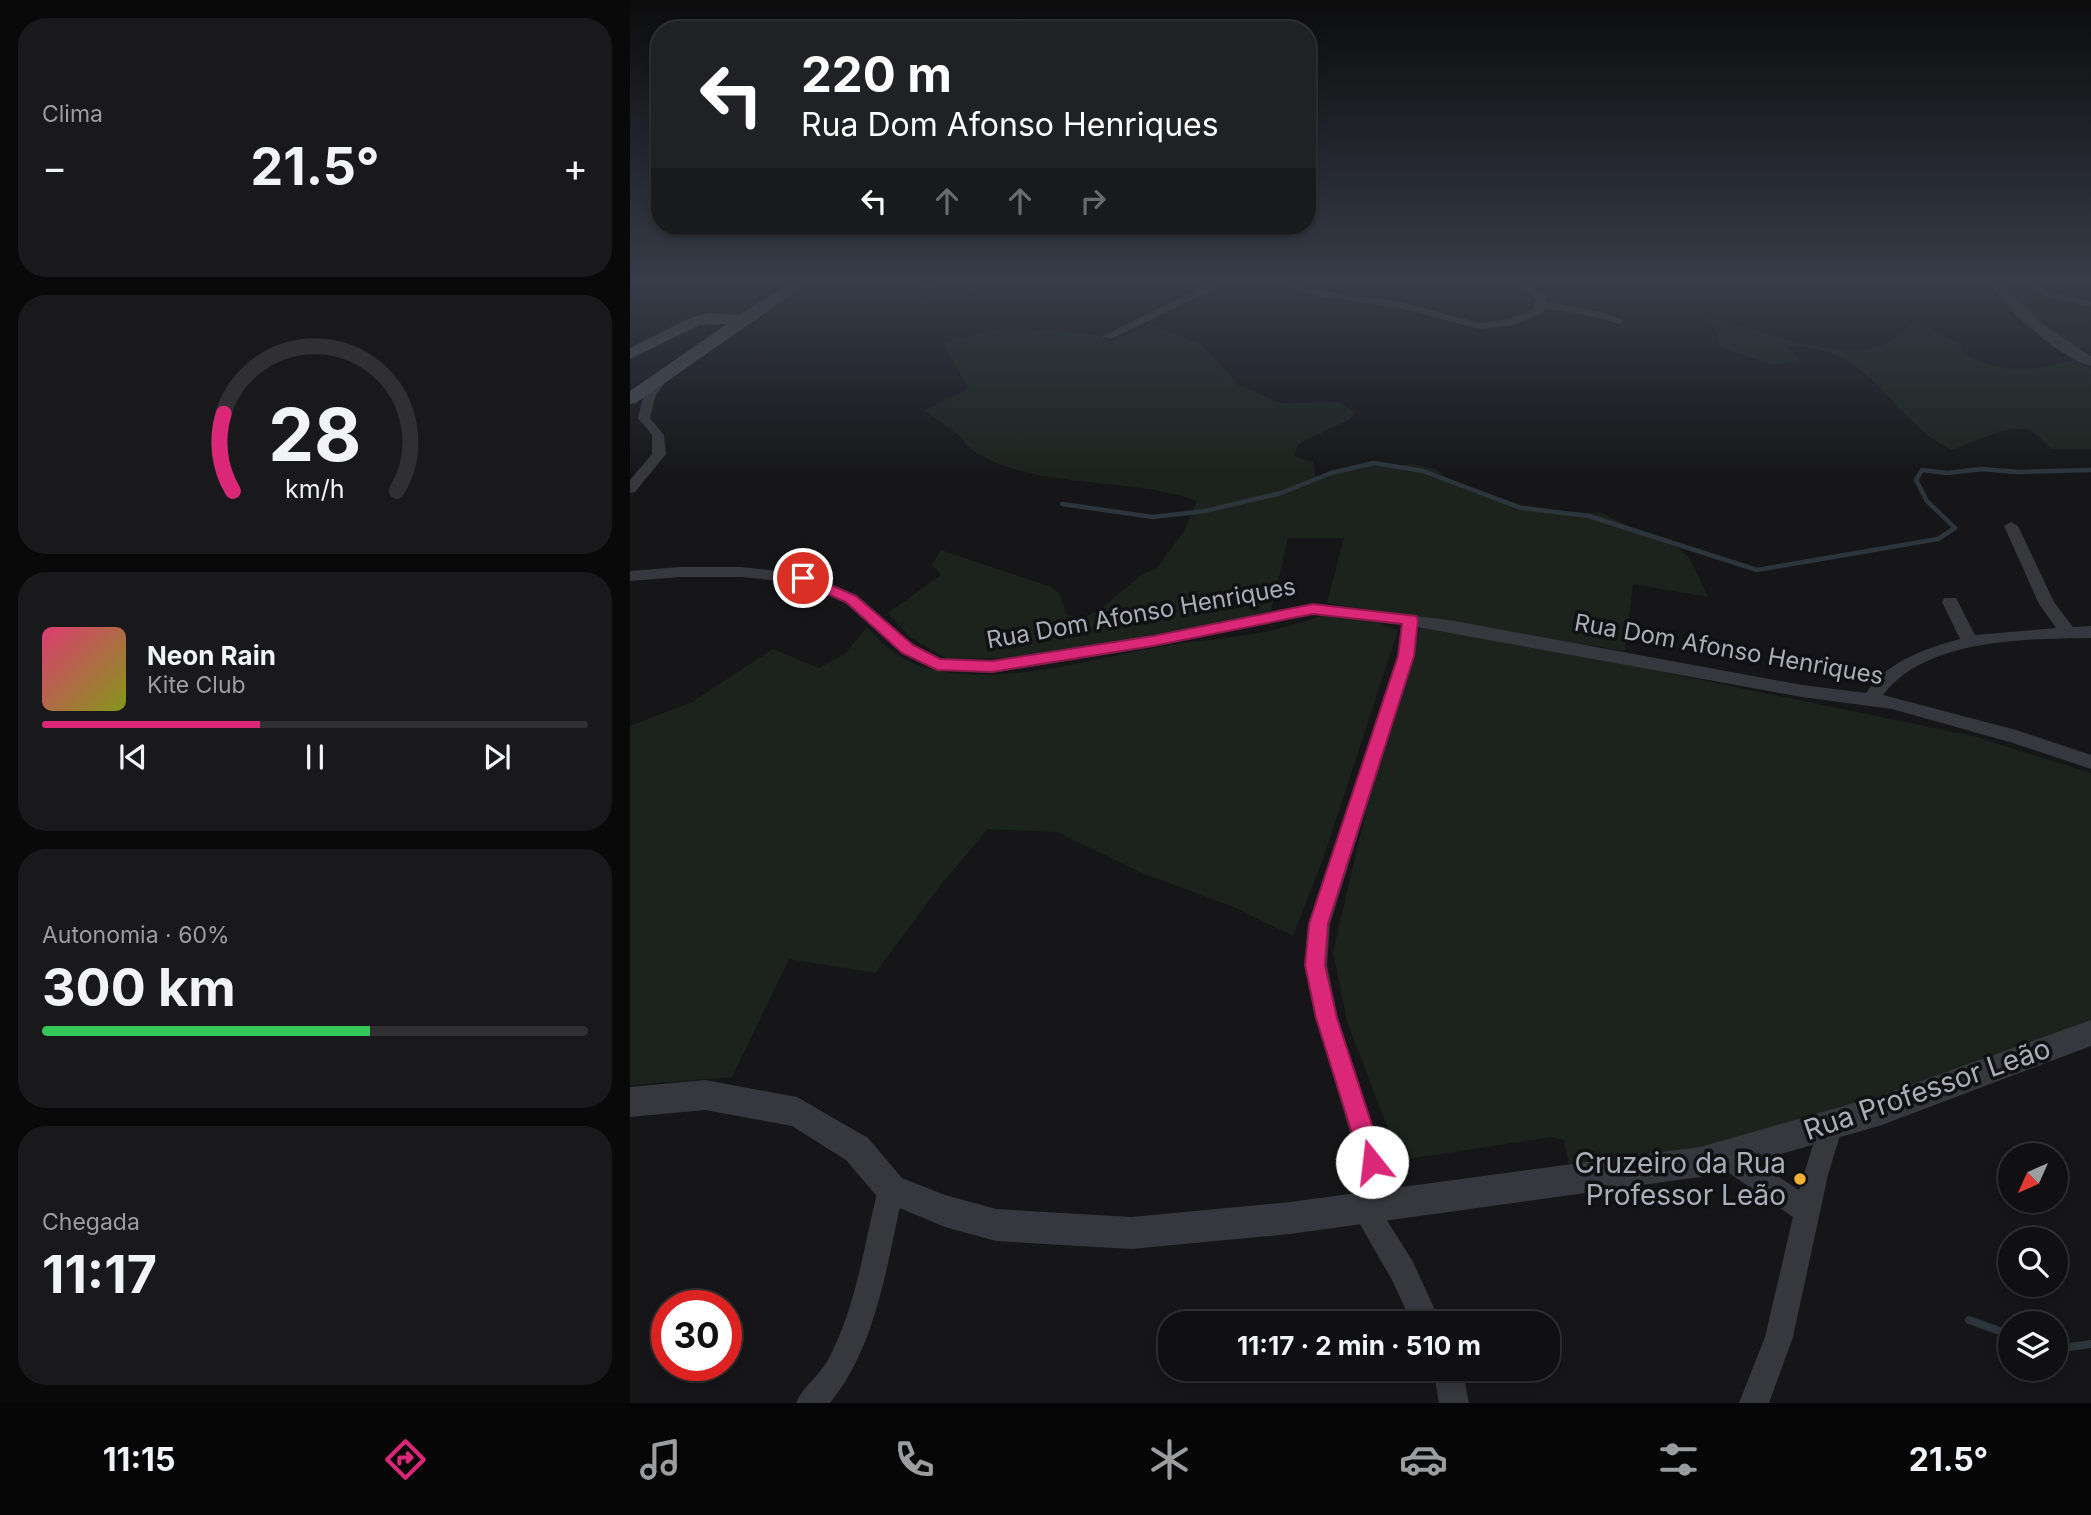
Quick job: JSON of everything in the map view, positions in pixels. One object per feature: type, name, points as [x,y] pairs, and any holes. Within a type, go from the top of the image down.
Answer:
[{"type":"main road","points":[[630,354],[649,344]]},
{"type":"main road","points":[[630,399],[707,344]]},
{"type":"street","points":[[2063,344],[2091,362]]},
{"type":"street","points":[[630,489],[659,454],[658,435],[644,418],[644,408],[659,383],[657,379]]},
{"type":"street","points":[[2011,526],[2047,604],[2068,633]]},
{"type":"street","name":"Rua Dom Afonso Henriques","points":[[630,576],[680,572],[741,572],[803,578],[851,599],[908,649],[937,664],[992,667],[1153,641],[1313,609],[1410,620],[1532,639],[1802,691],[1892,703],[2004,734],[2091,762]]},
{"type":"street","points":[[1950,601],[1965,634],[1972,641]]},
{"type":"street","points":[[1410,620],[1406,656],[1319,924],[1315,965],[1327,1018],[1379,1186],[1363,1207],[1402,1270],[1421,1311]]},
{"type":"street","points":[[1871,700],[1882,682],[1910,664],[1958,644],[2091,632]]},
{"type":"street","name":"Rua Professor Leão","points":[[630,1102],[705,1095],[797,1112],[857,1149],[891,1189],[945,1210],[996,1225],[1131,1233],[1290,1218],[1700,1162],[1879,1111],[2091,1032]]},
{"type":"street","points":[[1754,1403],[1779,1337],[1815,1175],[1831,1125]]},
{"type":"street","points":[[1725,1155],[1807,1211]]},
{"type":"street","points":[[811,1403],[837,1372],[859,1322],[891,1189]]},
{"type":"street","points":[[1450,1381],[1454,1403]]},
{"type":"shaded area","points":[[943,344],[1201,344],[1239,385],[1280,403],[1338,402],[1355,412],[1350,419],[1298,444],[1294,456],[1313,462],[1316,479],[1368,464],[1383,467],[1412,464],[1435,469],[1448,479],[1522,505],[1566,512],[1602,513],[1654,539],[1676,546],[1690,559],[1708,597],[1633,584],[1625,651],[1327,603],[1344,538],[1288,538],[1271,611],[1222,623],[1014,658],[948,659],[911,638],[888,613],[941,575],[932,565],[941,550],[1051,587],[1059,593],[1066,614],[1081,619],[1100,610],[1141,575],[1156,569],[1184,531],[1197,501],[1143,488],[1058,479],[1004,466],[974,452],[957,434],[924,410],[969,389]]},
{"type":"shaded area","points":[[1719,344],[1808,344],[1858,350],[1882,344],[1959,344],[1966,355],[1984,363],[2013,370],[2039,368],[2074,360],[2091,369],[2091,449],[2052,449],[2031,431],[2014,429],[1952,450],[1916,425],[1854,365],[1835,355],[1813,348],[1790,347],[1787,348],[1801,361],[1773,365],[1719,347]]},
{"type":"shaded area","points":[[2075,344],[2091,344],[2091,354]]},
{"type":"shaded area","points":[[1321,616],[1376,622],[1398,630],[1324,856],[1293,936],[1234,907],[1142,873],[1057,832],[988,829],[940,886],[875,973],[789,959],[732,1077],[630,1085],[630,726],[692,702],[773,649],[819,668],[845,654],[867,627],[909,662],[956,673],[986,675],[1046,669],[1164,646],[1252,634]]},
{"type":"shaded area","points":[[1420,627],[1570,653],[1973,736],[2091,773],[2091,1033],[1865,1116],[1571,1176],[1564,1140],[1552,1137],[1394,1161],[1388,1129],[1347,1021],[1333,952],[1372,786],[1403,691]]},
{"type":"waterway","points":[[1062,504],[1153,517],[1205,511],[1281,493],[1331,473],[1374,463],[1423,471],[1521,508],[1589,516],[1757,570],[1938,539],[1955,528],[1927,501],[1916,480],[1922,470],[1947,473],[1982,469],[2018,472],[2091,470]]},
{"type":"waterway","points":[[1969,1320],[1998,1330]]},
{"type":"waterway","points":[[2068,1347],[2091,1344]]},
{"type":"place","name":"Cruzeiro da Rua Professor Leão","points":[[1800,1179]]},
{"type":"route","points":[[803,578],[851,599],[908,649],[937,664],[992,667],[1153,641],[1313,609],[1410,620],[1406,656],[1319,924],[1315,965],[1327,1018],[1372,1162]]}]
